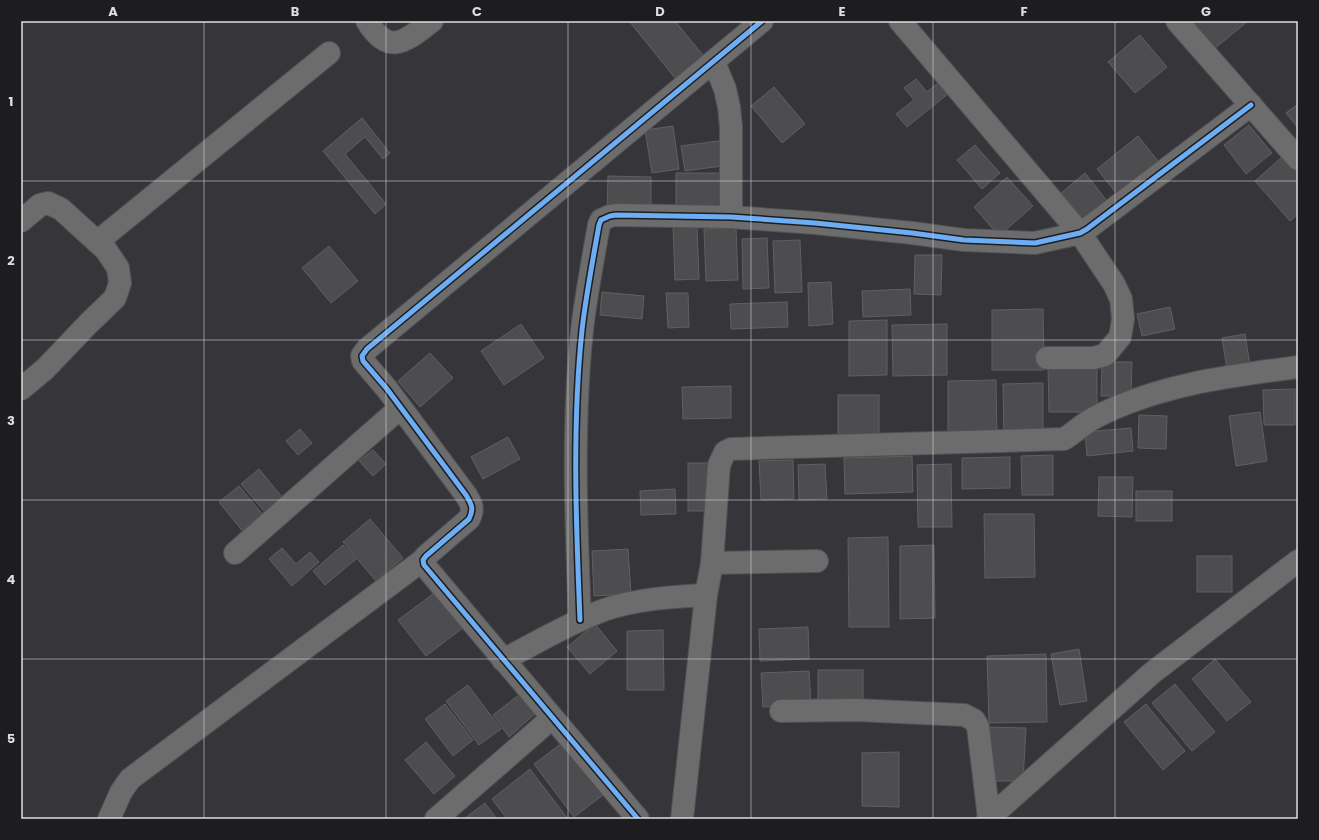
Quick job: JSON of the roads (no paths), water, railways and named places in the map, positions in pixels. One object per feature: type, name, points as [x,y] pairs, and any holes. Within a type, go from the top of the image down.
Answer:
[{"type":"street","points":[[367,21],[373,31],[388,43],[399,43],[413,36],[432,21]]},
{"type":"street","points":[[110,819],[121,792],[130,779],[423,560],[469,519],[473,511],[472,504],[387,389],[363,361],[362,356],[367,349],[762,21]]},
{"type":"street","points":[[900,21],[1080,233],[1114,284],[1122,299],[1123,319],[1120,337],[1105,355],[1093,358],[1047,358]]},
{"type":"street","points":[[1177,21],[1298,159]]},
{"type":"street","points":[[97,242],[329,53]]},
{"type":"street","points":[[714,62],[725,89],[729,107],[731,127],[731,217]]},
{"type":"street","points":[[580,620],[575,506],[577,396],[582,328],[601,220],[605,217],[616,216],[731,217],[815,222],[912,232],[964,240],[1035,243],[1080,233],[1087,229],[1251,105]]},
{"type":"street","points":[[21,221],[40,205],[48,203],[61,209],[106,250],[118,268],[120,283],[115,298],[45,369],[21,389]]},
{"type":"street","points":[[682,819],[706,595],[712,563],[719,465],[725,452],[731,449],[1064,439],[1093,419],[1144,397],[1190,384],[1298,367]]},
{"type":"street","points":[[235,553],[400,408]]},
{"type":"street","points":[[423,560],[424,565],[638,819]]},
{"type":"street","points":[[712,563],[816,561]]},
{"type":"street","points":[[989,819],[1152,673],[1298,561]]},
{"type":"street","points":[[503,660],[580,620],[605,610],[670,597],[706,595]]},
{"type":"street","points":[[781,711],[856,710],[932,713],[964,715],[974,720],[978,727],[989,819]]},
{"type":"street","points":[[436,819],[552,718]]}]
